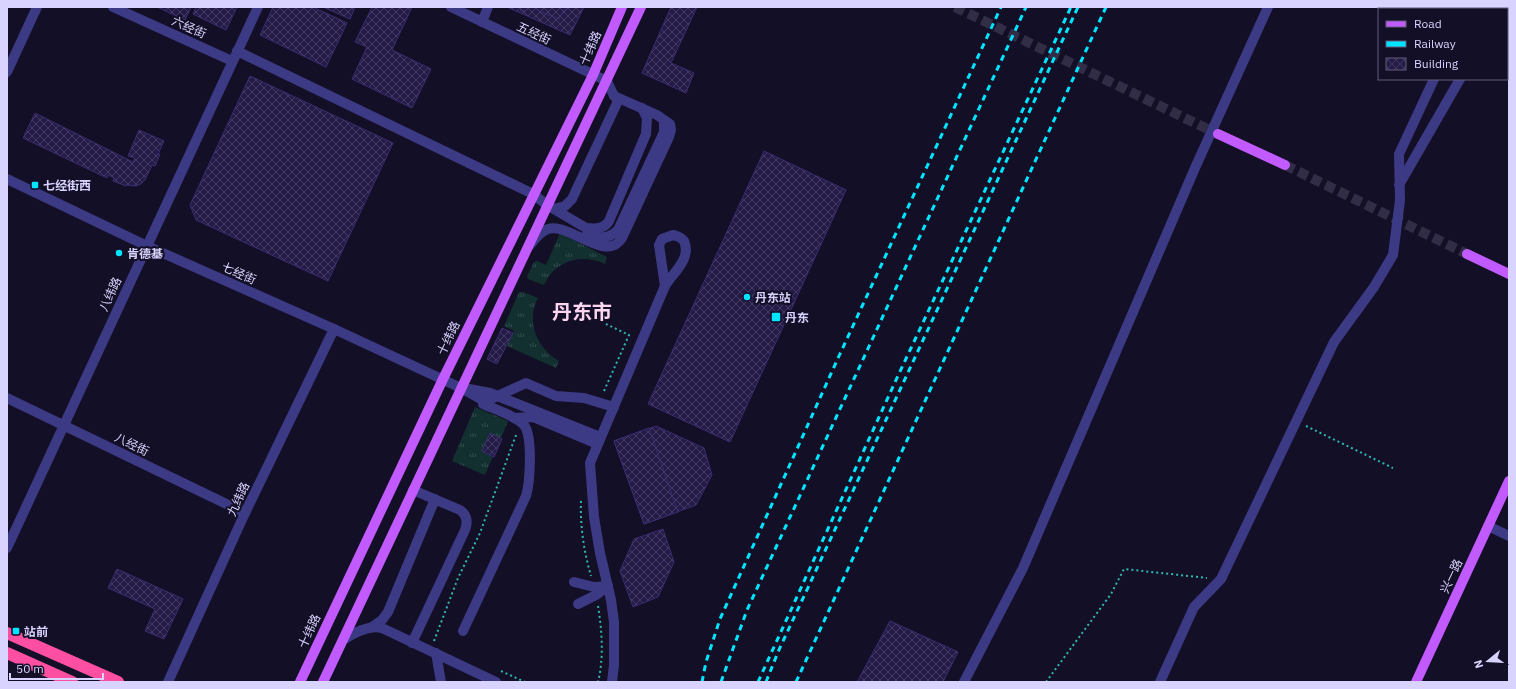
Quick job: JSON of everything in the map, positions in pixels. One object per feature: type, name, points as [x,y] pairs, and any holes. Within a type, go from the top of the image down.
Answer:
[{"type":"highway","points":[[7,632],[118,682]]},
{"type":"highway","points":[[7,653],[72,682]]},
{"type":"main road","name":"十纬路","points":[[300,682],[443,379],[593,75],[622,7]]},
{"type":"main road","points":[[323,682],[527,247],[550,207],[641,7]]},
{"type":"main road","points":[[1218,134],[1285,165]]},
{"type":"main road","points":[[1466,254],[1509,274]]},
{"type":"main road","name":"兴一路","points":[[1416,682],[1509,482]]},
{"type":"street","points":[[7,72],[37,7]]},
{"type":"street","name":"六经街","points":[[113,7],[232,61]]},
{"type":"street","name":"八纬路","points":[[7,548],[258,7]]},
{"type":"street","name":"五经街","points":[[451,7],[607,81]]},
{"type":"street","points":[[482,22],[488,7]]},
{"type":"street","points":[[964,682],[1023,568],[1194,168],[1268,7]]},
{"type":"street","points":[[237,51],[533,194],[550,207],[586,228],[600,228],[607,224],[646,134],[647,118],[642,108]]},
{"type":"street","points":[[1160,682],[1194,607],[1221,579],[1334,342],[1374,286],[1393,255],[1400,200],[1399,154],[1434,80]]},
{"type":"street","points":[[1399,185],[1459,80]]},
{"type":"street","points":[[527,247],[544,230],[552,228],[558,228],[601,246],[612,246],[620,242],[670,134],[670,124],[657,115],[614,96],[607,81]]},
{"type":"street","points":[[550,207],[565,206],[572,199],[616,103],[616,97]]},
{"type":"street","name":"七经街","points":[[7,179],[147,246],[334,329],[461,388]]},
{"type":"street","points":[[612,682],[614,665],[614,622],[597,536],[590,478],[590,463],[665,286]]},
{"type":"street","name":"九纬路","points":[[168,682],[245,513],[334,329]]},
{"type":"street","points":[[484,401],[526,383],[556,396],[584,398],[614,407]]},
{"type":"street","points":[[461,388],[490,393],[599,441]]},
{"type":"street","points":[[461,388],[484,401],[483,404],[514,418],[525,427],[528,434],[529,486],[463,631]]},
{"type":"street","name":"八经街","points":[[7,398],[245,513]]},
{"type":"street","points":[[514,418],[533,417],[599,441]]},
{"type":"street","points":[[412,642],[466,526],[466,517],[462,511],[413,490]]},
{"type":"street","points":[[343,640],[372,627],[382,620],[388,612],[435,499]]},
{"type":"street","points":[[1488,526],[1509,536]]},
{"type":"street","points":[[574,582],[594,587],[608,586]]},
{"type":"street","points":[[578,604],[596,595],[608,586]]},
{"type":"street","points":[[372,627],[382,628],[496,682]]},
{"type":"street","points":[[434,653],[441,682]]},
{"type":"path","points":[[604,391],[629,335],[606,324]]},
{"type":"path","points":[[1296,422],[1393,468]]},
{"type":"path","points":[[434,653],[434,640],[458,578],[480,534],[517,432]]},
{"type":"path","points":[[1046,682],[1111,594],[1124,569],[1221,579]]},
{"type":"path","points":[[597,601],[600,618],[601,645],[598,682]]},
{"type":"green space","points":[[560,233],[607,257],[605,264],[587,259],[578,259],[562,264],[549,276],[544,285],[528,279],[527,276],[534,262],[537,261],[546,265]]},
{"type":"green space","points":[[519,292],[523,292],[538,298],[534,307],[533,325],[540,342],[545,349],[559,361],[556,368],[507,346],[514,331],[504,326]]},
{"type":"green space","points":[[475,407],[508,421],[501,438],[490,434],[482,451],[493,456],[485,475],[452,461]]},
{"type":"building","points":[[157,7],[191,7],[185,20]]},
{"type":"building","points":[[196,7],[237,7],[226,30],[193,14]]},
{"type":"building","points":[[273,7],[313,7],[347,23],[326,67],[260,35]]},
{"type":"building","points":[[323,7],[355,7],[350,19]]},
{"type":"building","points":[[372,7],[412,7],[392,50],[431,69],[412,108],[352,79],[367,47],[355,42]]},
{"type":"building","points":[[507,7],[584,7],[570,35]]},
{"type":"building","points":[[519,7],[531,7],[522,12]]},
{"type":"building","points":[[534,7],[568,7],[564,10],[559,19],[539,11]]},
{"type":"building","points":[[671,7],[697,7],[671,63],[694,73],[686,93],[642,73]]},
{"type":"building","points":[[250,76],[393,143],[328,281],[196,220],[190,205]]},
{"type":"building","points":[[35,113],[133,162],[135,158],[128,156],[139,130],[164,141],[158,154],[160,154],[155,166],[152,165],[145,180],[136,186],[126,186],[113,181],[114,178],[108,175],[107,178],[23,138]]},
{"type":"building","name":"丹东站","points":[[764,151],[846,190],[730,442],[648,404]]},
{"type":"building","points":[[502,328],[513,333],[497,364],[487,359]]},
{"type":"building","points":[[656,426],[704,448],[712,475],[696,505],[644,524],[614,441]]},
{"type":"building","points":[[649,428],[678,512],[644,524],[614,441]]},
{"type":"building","points":[[490,433],[502,439],[494,457],[482,451]]},
{"type":"building","points":[[663,529],[674,562],[658,597],[633,607],[620,571],[634,539]]},
{"type":"building","points":[[117,569],[183,599],[164,639],[145,631],[155,609],[108,588]]},
{"type":"building","points":[[890,621],[958,652],[943,682],[857,682]]},
{"type":"tunnel","points":[[955,7],[1218,134]]},
{"type":"tunnel","points":[[1285,165],[1467,254]]},
{"type":"railway","points":[[702,682],[706,662],[720,619],[839,356],[1001,7]]},
{"type":"railway","points":[[721,682],[747,610],[1026,7]]},
{"type":"railway","points":[[758,682],[896,380],[1071,7]]},
{"type":"railway","points":[[766,682],[778,652],[1078,7]]},
{"type":"railway","points":[[796,682],[1106,7]]},
{"type":"place","name":"七经街西","points":[[35,185]]},
{"type":"place","name":"肯德基","points":[[119,253]]},
{"type":"place","name":"丹东站","points":[[747,297]]},
{"type":"place","name":"丹东","points":[[776,317]]},
{"type":"place","name":"站前","points":[[16,631]]},
{"type":"district","name":"丹东市","points":[[582,311]]}]
